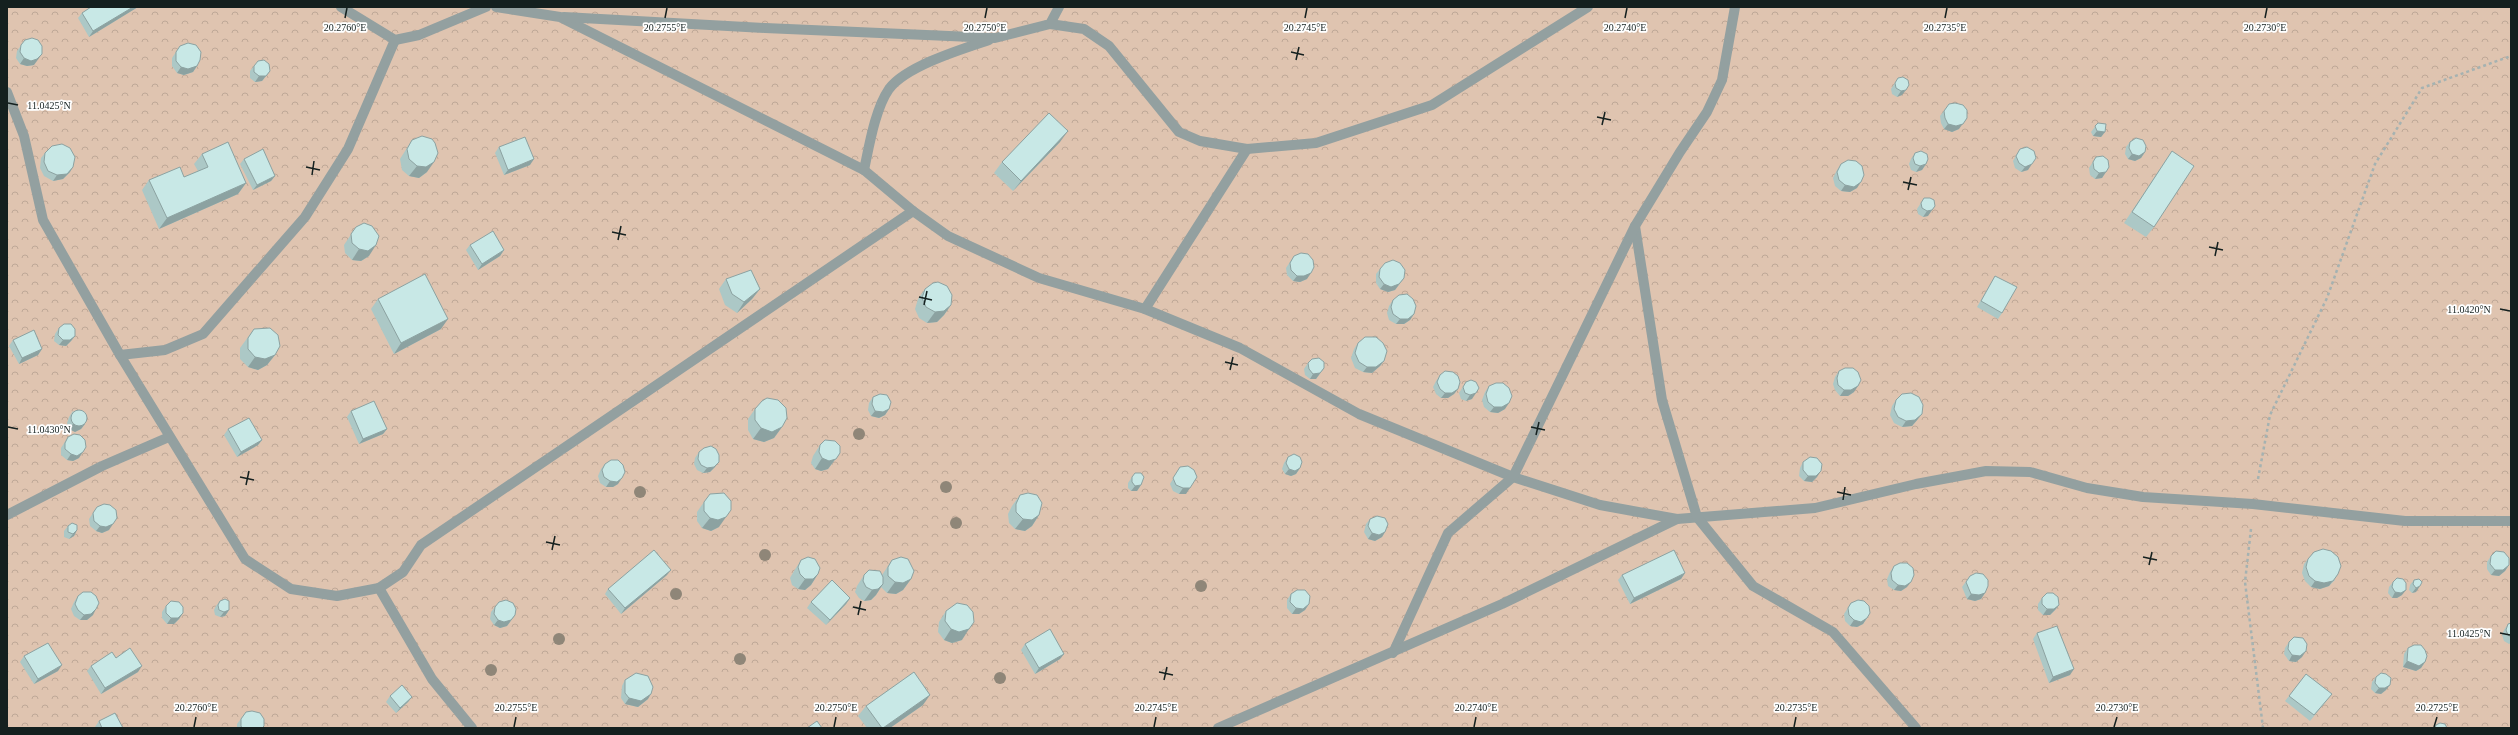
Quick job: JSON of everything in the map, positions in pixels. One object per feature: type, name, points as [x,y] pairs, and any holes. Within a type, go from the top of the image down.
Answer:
[{"type":"street","points":[[341,7],[395,40],[420,35],[486,7]]},
{"type":"street","points":[[496,7],[560,17],[996,38]]},
{"type":"street","points":[[1050,24],[1059,7]]},
{"type":"street","points":[[864,170],[872,130],[889,89],[919,66],[996,38],[1050,24],[1084,29],[1109,46],[1179,132],[1200,141],[1247,149],[1316,143],[1432,105],[1588,7]]},
{"type":"street","points":[[1393,653],[1448,533],[1513,477],[1635,226],[1680,152],[1708,112],[1722,80],[1735,7]]},
{"type":"street","points":[[560,17],[864,170],[912,211],[948,236],[1039,278],[1144,309],[1240,348],[1359,414],[1513,477],[1600,505],[1677,519],[1815,508],[1916,484],[1986,471],[2030,472],[2087,488],[2144,497],[2253,504],[2405,522],[2511,521]]},
{"type":"street","points":[[120,355],[165,350],[203,334],[305,217],[348,149],[395,40]]},
{"type":"street","points":[[7,92],[24,136],[44,220],[120,355],[169,438],[245,559],[292,589],[337,596],[379,588],[402,572],[421,545],[912,211]]},
{"type":"street","points":[[1144,309],[1247,149]]},
{"type":"street","points":[[1635,226],[1662,400],[1697,517],[1753,586],[1833,632],[1916,728]]},
{"type":"street","points":[[7,515],[102,466],[169,438]]},
{"type":"street","points":[[1218,728],[1393,653],[1502,604],[1677,519]]},
{"type":"street","points":[[379,588],[432,679],[472,728]]},
{"type":"path","points":[[2263,728],[2245,582],[2253,504],[2270,415],[2327,298],[2375,164],[2422,88],[2511,56]]},
{"type":"green space","points":[[7,7],[2511,7],[2511,728],[7,728]]},
{"type":"building","points":[[91,7],[133,7],[93,31],[82,13]]},
{"type":"building","points":[[32,38],[38,40],[42,46],[42,54],[37,59],[31,61],[24,58],[20,52],[21,45],[25,40]]},
{"type":"building","points":[[188,43],[196,45],[201,52],[200,60],[197,66],[188,69],[181,67],[176,61],[176,52],[180,46]]},
{"type":"building","points":[[264,60],[269,64],[270,71],[266,76],[259,76],[254,72],[254,66],[258,61]]},
{"type":"building","points":[[1903,77],[1908,80],[1909,85],[1906,90],[1901,91],[1896,88],[1895,83],[1898,78]]},
{"type":"building","points":[[1955,103],[1963,105],[1967,110],[1967,118],[1963,124],[1956,126],[1948,124],[1944,111],[1949,104]]},
{"type":"building","points":[[1049,113],[1068,131],[1021,181],[1002,162]]},
{"type":"building","points":[[2098,123],[2106,124],[2105,132],[2097,131],[2095,126]]},
{"type":"building","points":[[422,136],[432,139],[438,153],[434,162],[426,167],[417,166],[409,159],[407,149],[412,140]]},
{"type":"building","points":[[525,137],[534,159],[508,170],[499,147]]},
{"type":"building","points":[[2136,138],[2143,140],[2146,146],[2145,152],[2139,156],[2132,154],[2129,148],[2130,142]]},
{"type":"building","points":[[228,142],[246,183],[167,218],[149,180],[180,167],[184,177],[208,167],[202,154]]},
{"type":"building","points":[[62,144],[70,148],[75,157],[73,167],[67,174],[57,175],[48,171],[44,162],[45,153],[52,146]]},
{"type":"building","points":[[2027,147],[2034,151],[2036,158],[2032,164],[2025,167],[2019,163],[2016,156],[2020,149]]},
{"type":"building","points":[[263,149],[275,176],[257,185],[244,159]]},
{"type":"building","points":[[1921,151],[1927,154],[1928,159],[1926,164],[1920,166],[1915,164],[1913,158],[1915,153]]},
{"type":"building","points":[[2172,151],[2194,166],[2154,227],[2132,212]]},
{"type":"building","points":[[2103,156],[2108,160],[2109,167],[2106,172],[2099,173],[2094,169],[2093,162],[2096,157]]},
{"type":"building","points":[[1848,160],[1856,161],[1862,166],[1864,175],[1861,182],[1854,187],[1845,185],[1839,180],[1837,172],[1841,164]]},
{"type":"building","points":[[1924,198],[1934,200],[1935,206],[1932,210],[1927,211],[1922,208],[1921,203]]},
{"type":"building","points":[[364,223],[372,226],[379,236],[376,245],[368,251],[359,249],[352,243],[351,234],[356,227]]},
{"type":"building","points":[[493,231],[504,250],[482,264],[470,245]]},
{"type":"building","points":[[1301,253],[1308,254],[1313,260],[1314,267],[1311,273],[1304,276],[1297,276],[1291,270],[1290,263],[1294,256]]},
{"type":"building","points":[[1393,260],[1400,263],[1405,270],[1404,278],[1399,284],[1391,287],[1384,284],[1379,277],[1380,269],[1385,263]]},
{"type":"building","points":[[751,270],[760,289],[744,302],[732,294],[726,279]]},
{"type":"building","points":[[425,274],[448,319],[401,343],[378,299]]},
{"type":"building","points":[[1995,276],[2017,287],[2002,313],[1981,301]]},
{"type":"building","points":[[938,282],[947,286],[952,295],[951,305],[944,311],[935,312],[926,307],[922,298],[925,289],[933,283]]},
{"type":"building","points":[[1407,294],[1413,299],[1416,306],[1414,314],[1408,319],[1400,319],[1393,314],[1391,307],[1393,300],[1399,295]]},
{"type":"building","points":[[64,324],[71,324],[75,329],[75,336],[70,340],[63,340],[58,335],[59,328]]},
{"type":"building","points":[[270,328],[278,335],[280,346],[275,355],[265,359],[255,357],[248,349],[248,338],[254,329]]},
{"type":"building","points":[[34,330],[42,349],[22,358],[13,340]]},
{"type":"building","points":[[1365,337],[1376,337],[1383,343],[1387,351],[1384,361],[1376,367],[1367,367],[1359,362],[1355,353],[1358,343]]},
{"type":"building","points":[[1319,358],[1324,362],[1324,368],[1320,373],[1313,374],[1309,369],[1308,363],[1312,359]]},
{"type":"building","points":[[1845,368],[1853,368],[1858,372],[1861,380],[1858,386],[1851,390],[1844,390],[1838,385],[1837,378],[1839,371]]},
{"type":"building","points":[[1445,371],[1453,372],[1458,376],[1460,382],[1458,389],[1452,393],[1445,393],[1440,389],[1437,382],[1440,375]]},
{"type":"building","points":[[1471,380],[1476,382],[1479,388],[1476,393],[1470,395],[1465,393],[1463,387],[1466,382]]},
{"type":"building","points":[[1496,383],[1503,383],[1509,388],[1512,396],[1509,403],[1502,407],[1494,407],[1488,402],[1486,394],[1489,386]]},
{"type":"building","points":[[1911,393],[1919,397],[1923,405],[1922,414],[1915,420],[1906,421],[1898,417],[1894,409],[1896,400],[1902,394]]},
{"type":"building","points":[[880,394],[887,395],[891,402],[889,409],[883,412],[875,411],[872,404],[873,397]]},
{"type":"building","points":[[767,398],[778,400],[786,408],[787,418],[782,427],[772,432],[761,428],[755,420],[755,409]]},
{"type":"building","points":[[374,401],[387,429],[363,439],[351,411]]},
{"type":"building","points":[[76,410],[82,410],[87,415],[85,424],[82,426],[76,426],[71,421],[71,415]]},
{"type":"building","points":[[249,418],[262,440],[241,452],[228,429]]},
{"type":"building","points":[[74,434],[80,435],[85,440],[86,447],[83,452],[77,456],[71,454],[65,449],[65,443],[68,437]]},
{"type":"building","points":[[825,440],[835,441],[840,446],[840,453],[836,459],[829,461],[822,458],[819,452],[820,445]]},
{"type":"building","points":[[711,446],[716,449],[719,455],[719,462],[714,467],[707,468],[701,465],[698,459],[699,452],[704,448]]},
{"type":"building","points":[[1294,454],[1300,457],[1302,462],[1300,468],[1295,471],[1289,469],[1286,463],[1288,457]]},
{"type":"building","points":[[1810,457],[1817,458],[1822,464],[1821,471],[1816,476],[1808,476],[1803,470],[1803,462]]},
{"type":"building","points":[[611,460],[618,460],[623,465],[625,472],[622,478],[617,482],[610,481],[604,477],[602,470],[605,464]]},
{"type":"building","points":[[1188,466],[1194,470],[1197,477],[1190,488],[1183,488],[1176,485],[1173,478],[1180,467]]},
{"type":"building","points":[[1135,473],[1141,473],[1144,477],[1141,485],[1135,486],[1132,482],[1132,477]]},
{"type":"building","points":[[724,493],[731,501],[731,510],[726,517],[718,520],[710,518],[704,511],[704,502],[710,494]]},
{"type":"building","points":[[1028,493],[1037,495],[1042,503],[1039,515],[1032,520],[1023,519],[1016,512],[1016,504],[1020,495]]},
{"type":"building","points":[[104,504],[110,505],[116,510],[117,518],[113,524],[106,527],[100,526],[94,521],[93,513],[97,507]]},
{"type":"building","points":[[1377,516],[1385,518],[1388,524],[1385,532],[1379,535],[1372,533],[1368,526],[1370,519]]},
{"type":"building","points":[[72,523],[77,525],[77,530],[73,534],[68,532],[68,526]]},
{"type":"building","points":[[2323,549],[2331,551],[2338,557],[2341,566],[2333,581],[2324,583],[2315,581],[2309,576],[2306,567],[2308,559],[2314,552]]},
{"type":"building","points":[[654,550],[671,570],[625,608],[608,589]]},
{"type":"building","points":[[1674,550],[1685,573],[1634,598],[1622,575]]},
{"type":"building","points":[[2496,551],[2504,552],[2509,558],[2509,565],[2503,570],[2495,570],[2490,564],[2491,556]]},
{"type":"building","points":[[808,557],[815,559],[820,568],[818,574],[813,579],[805,579],[800,574],[798,567],[801,560]]},
{"type":"building","points":[[901,557],[908,559],[914,571],[911,579],[903,583],[895,582],[888,576],[888,567],[892,560]]},
{"type":"building","points":[[1900,563],[1907,563],[1913,568],[1914,575],[1911,582],[1905,586],[1898,585],[1892,580],[1891,573],[1894,566]]},
{"type":"building","points":[[869,570],[880,571],[883,577],[883,584],[878,589],[872,590],[866,587],[863,581],[864,575]]},
{"type":"building","points":[[1976,573],[1983,574],[1988,580],[1988,586],[1985,593],[1979,595],[1971,594],[1966,582],[1970,576]]},
{"type":"building","points":[[2397,578],[2403,579],[2406,583],[2406,590],[2401,593],[2395,592],[2392,587],[2393,582]]},
{"type":"building","points":[[2419,579],[2422,582],[2420,586],[2416,588],[2413,584],[2414,580]]},
{"type":"building","points":[[832,580],[850,598],[830,620],[811,602]]},
{"type":"building","points":[[1297,590],[1305,590],[1310,596],[1309,604],[1303,609],[1296,608],[1290,602],[1291,594]]},
{"type":"building","points":[[83,592],[91,592],[96,596],[99,603],[91,614],[84,615],[78,610],[75,604],[78,596]]},
{"type":"building","points":[[2047,593],[2053,593],[2058,597],[2059,605],[2054,609],[2047,609],[2042,604],[2042,598]]},
{"type":"building","points":[[225,599],[229,601],[229,610],[224,612],[219,610],[218,605],[220,601]]},
{"type":"building","points":[[506,600],[513,603],[516,609],[515,615],[511,620],[504,622],[498,620],[494,614],[495,607],[499,602]]},
{"type":"building","points":[[1858,600],[1864,601],[1869,606],[1870,613],[1867,618],[1861,622],[1854,620],[1849,615],[1848,608],[1851,603]]},
{"type":"building","points":[[171,601],[179,602],[183,607],[183,613],[178,618],[171,618],[166,613],[166,606]]},
{"type":"building","points":[[957,603],[967,605],[973,612],[974,622],[969,629],[959,632],[951,629],[945,621],[946,611]]},
{"type":"building","points":[[2511,623],[2511,637],[2508,635],[2506,630],[2508,624]]},
{"type":"building","points":[[2057,626],[2074,669],[2053,677],[2037,633]]},
{"type":"building","points":[[1050,629],[1064,654],[1039,668],[1025,644]]},
{"type":"building","points":[[2294,637],[2303,638],[2307,644],[2306,651],[2300,656],[2292,655],[2288,649],[2289,642]]},
{"type":"building","points":[[48,643],[62,665],[38,679],[24,656]]},
{"type":"building","points":[[2414,645],[2421,645],[2427,656],[2425,662],[2419,666],[2407,661],[2408,648]]},
{"type":"building","points":[[130,648],[142,666],[105,688],[91,666],[112,652],[116,658]]},
{"type":"building","points":[[914,672],[930,695],[882,728],[866,706]]},
{"type":"building","points":[[636,673],[648,676],[653,687],[651,694],[641,701],[629,698],[625,693],[625,680]]},
{"type":"building","points":[[2381,673],[2386,674],[2391,678],[2390,685],[2385,688],[2379,688],[2375,683],[2376,677]]},
{"type":"building","points":[[2306,674],[2332,694],[2314,715],[2289,696]]},
{"type":"building","points":[[402,685],[412,697],[400,708],[390,696]]},
{"type":"building","points":[[252,711],[260,713],[264,719],[264,726],[262,728],[242,728],[241,719],[246,712]]},
{"type":"building","points":[[115,713],[123,728],[102,728],[99,721]]},
{"type":"building","points":[[817,721],[822,728],[807,728]]},
{"type":"building","points":[[2440,723],[2445,724],[2447,728],[2435,728],[2436,725]]}]
